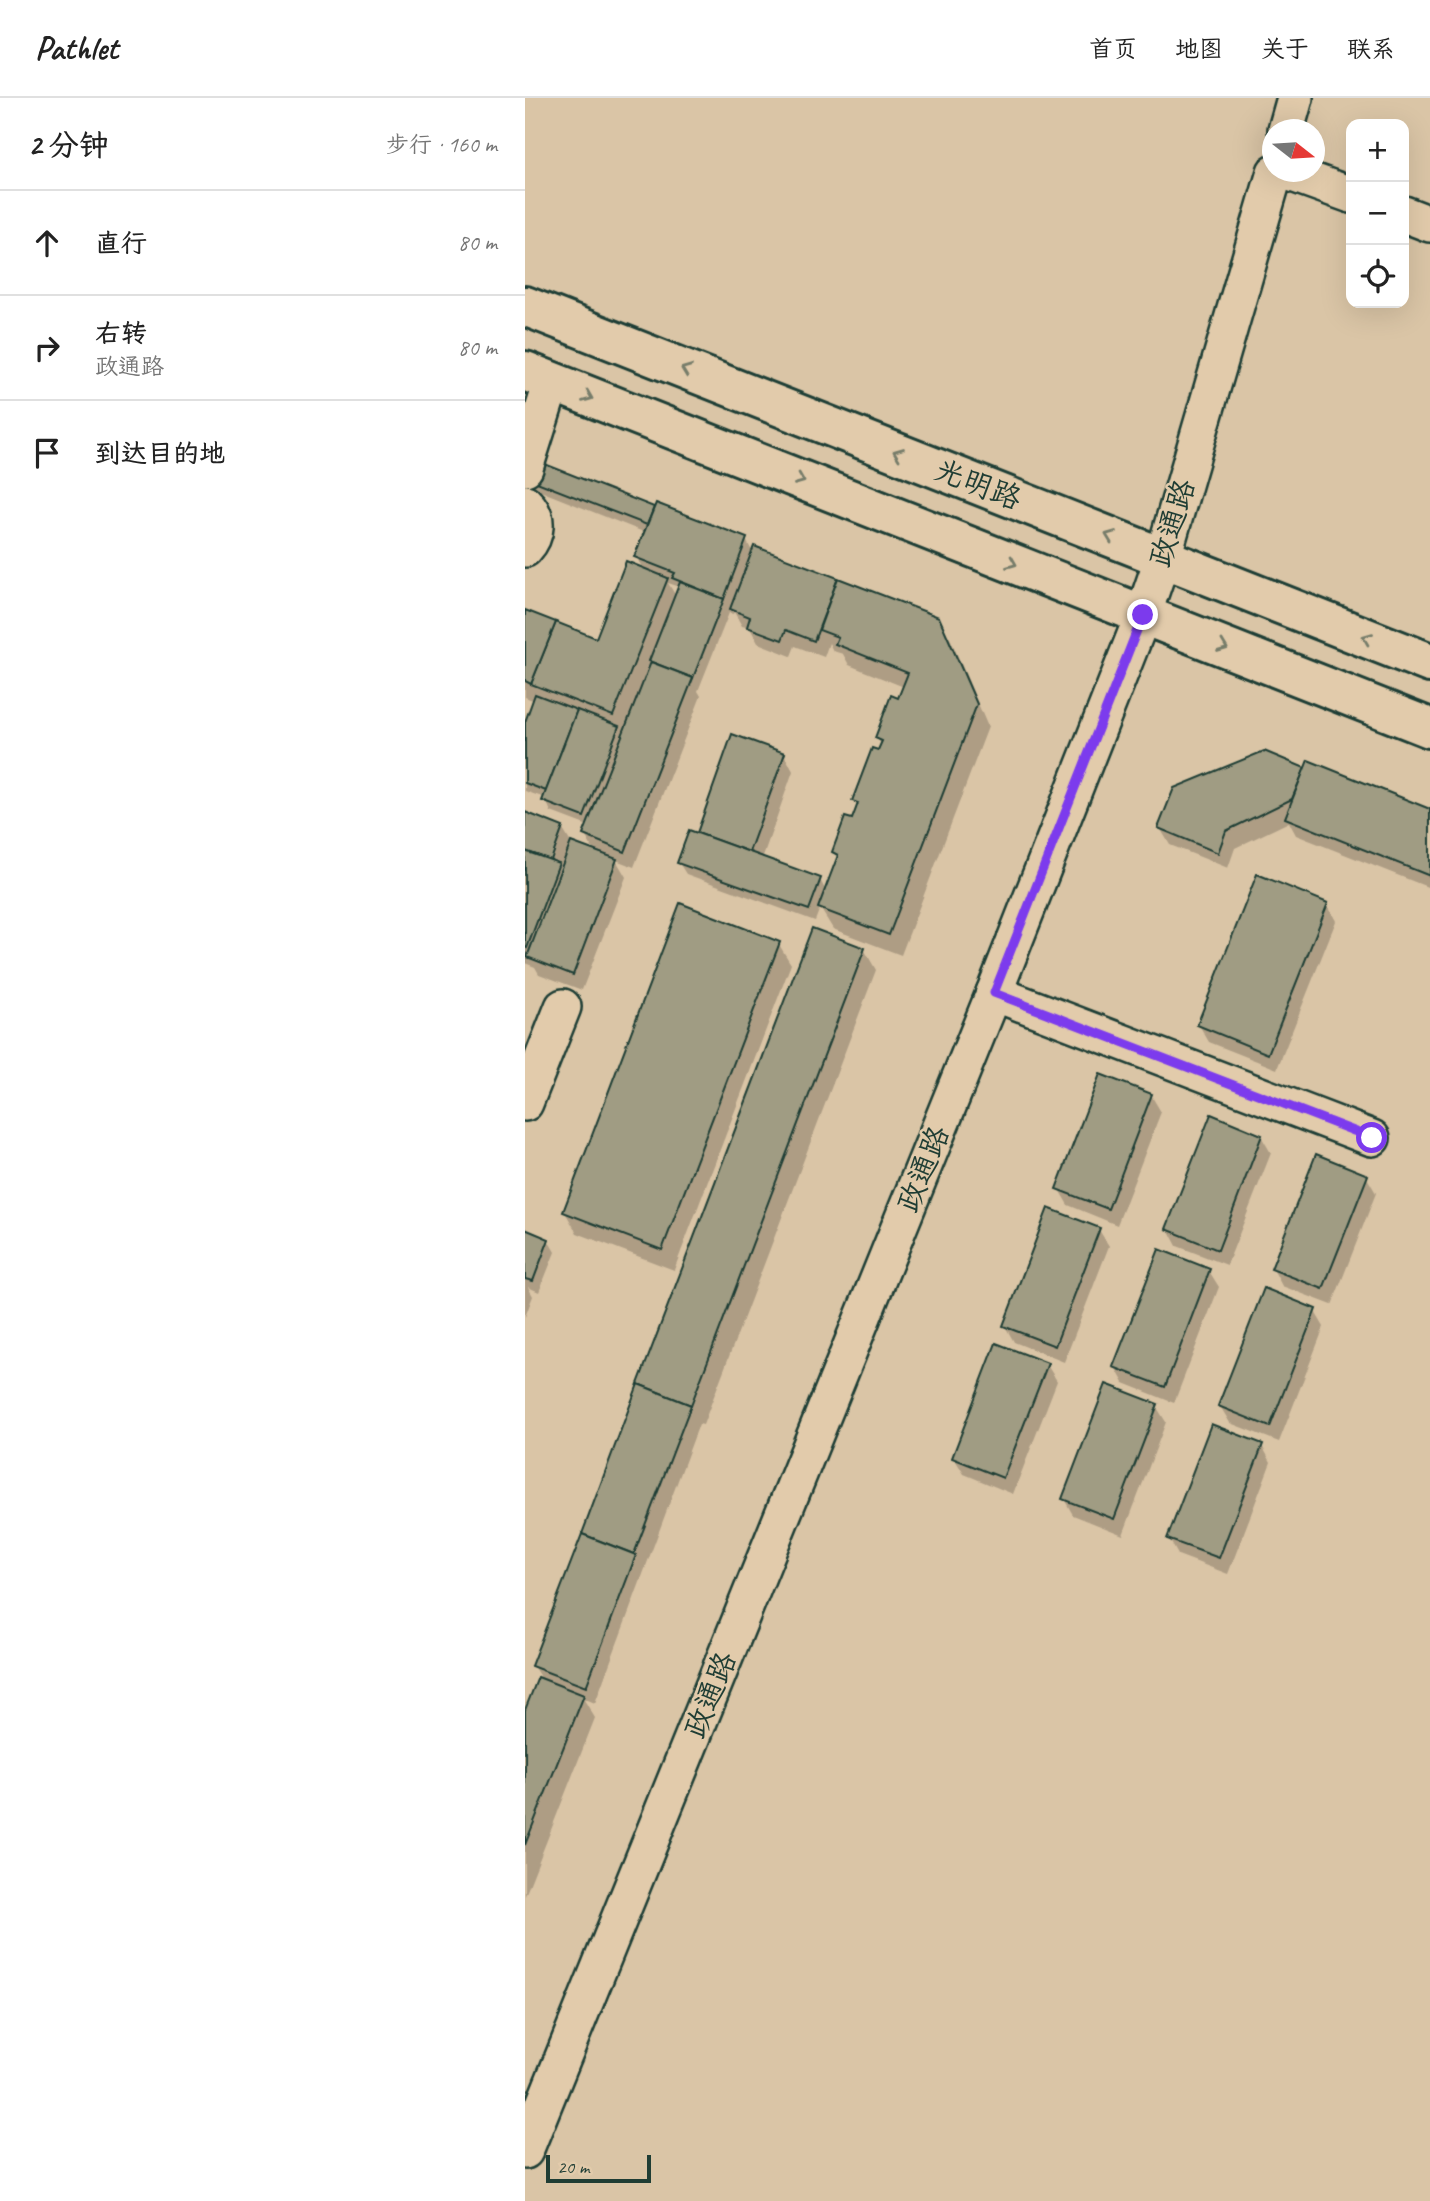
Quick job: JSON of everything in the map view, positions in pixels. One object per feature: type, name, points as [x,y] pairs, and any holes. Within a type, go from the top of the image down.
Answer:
[{"type":"main road","name":"光明路","points":[[525,306],[1430,663]]},
{"type":"main road","name":"光明路","points":[[538,377],[1430,728]]},
{"type":"street","points":[[1289,119],[1295,98]]},
{"type":"street","name":"政通路","points":[[525,2151],[994,993],[1143,615],[1163,557],[1272,182]]},
{"type":"street","points":[[1315,182],[1346,193]]},
{"type":"street","points":[[1409,216],[1430,224]]},
{"type":"street","points":[[525,468],[538,377]]},
{"type":"street","points":[[525,503],[535,519],[532,542],[525,550]]},
{"type":"street","points":[[994,993],[1372,1138]]},
{"type":"street","points":[[528,1086],[563,1007]]},
{"type":"building","points":[[537,461],[654,507],[647,525],[529,479]]},
{"type":"building","points":[[656,503],[747,538],[724,599],[672,578],[675,573],[634,557]]},
{"type":"building","points":[[754,546],[838,578],[814,641],[786,630],[782,640],[747,627],[750,617],[730,609]]},
{"type":"building","points":[[626,561],[668,578],[613,716],[531,684],[556,622],[596,638]]},
{"type":"building","points":[[838,578],[939,617],[977,704],[889,935],[818,908],[838,855],[832,852],[845,817],[852,819],[858,803],[852,801],[872,748],[878,750],[882,741],[875,738],[891,695],[898,698],[908,673],[835,644],[838,637],[819,630]]},
{"type":"building","points":[[680,582],[724,599],[693,678],[649,661]]},
{"type":"building","points":[[525,610],[556,622],[531,684],[525,681]]},
{"type":"building","points":[[651,662],[693,678],[625,852],[583,835]]},
{"type":"building","points":[[535,694],[577,710],[546,791],[525,783],[525,722]]},
{"type":"building","points":[[577,710],[619,726],[584,817],[542,801]]},
{"type":"building","points":[[732,734],[785,753],[749,852],[697,833]]},
{"type":"building","points":[[1264,751],[1305,768],[1292,799],[1226,831],[1218,853],[1158,828],[1174,788]]},
{"type":"building","points":[[1308,760],[1430,809],[1430,876],[1285,818]]},
{"type":"building","points":[[525,812],[563,827],[551,860],[525,851]]},
{"type":"building","points":[[689,830],[821,878],[809,910],[677,863]]},
{"type":"building","points":[[571,842],[617,859],[573,975],[527,957]]},
{"type":"building","points":[[525,851],[559,863],[527,948],[525,947]]},
{"type":"building","points":[[1257,874],[1328,903],[1268,1054],[1197,1025]]},
{"type":"building","points":[[680,903],[780,942],[662,1250],[563,1212]]},
{"type":"building","points":[[812,928],[865,948],[691,1405],[638,1384]]},
{"type":"building","points":[[1100,1074],[1152,1094],[1108,1209],[1056,1189]]},
{"type":"building","points":[[1211,1114],[1262,1135],[1218,1250],[1166,1229]]},
{"type":"building","points":[[1316,1154],[1368,1175],[1323,1289],[1271,1269]]},
{"type":"building","points":[[1048,1208],[1100,1228],[1055,1346],[1003,1326]]},
{"type":"building","points":[[525,1229],[549,1239],[533,1281],[525,1279]]},
{"type":"building","points":[[1159,1249],[1210,1269],[1165,1387],[1113,1367]]},
{"type":"building","points":[[1264,1288],[1316,1309],[1270,1427],[1218,1406]]},
{"type":"building","points":[[996,1343],[1048,1363],[1003,1478],[952,1458]]},
{"type":"building","points":[[638,1384],[691,1405],[634,1554],[582,1534]]},
{"type":"building","points":[[1106,1384],[1158,1404],[1114,1519],[1062,1499]]},
{"type":"building","points":[[1211,1424],[1263,1444],[1219,1558],[1167,1539]]},
{"type":"building","points":[[582,1534],[636,1555],[586,1687],[531,1666]]},
{"type":"building","points":[[538,1677],[584,1695],[525,1845],[525,1710]]},
{"type":"route","points":[[1143,615],[994,993],[1372,1138]]}]
